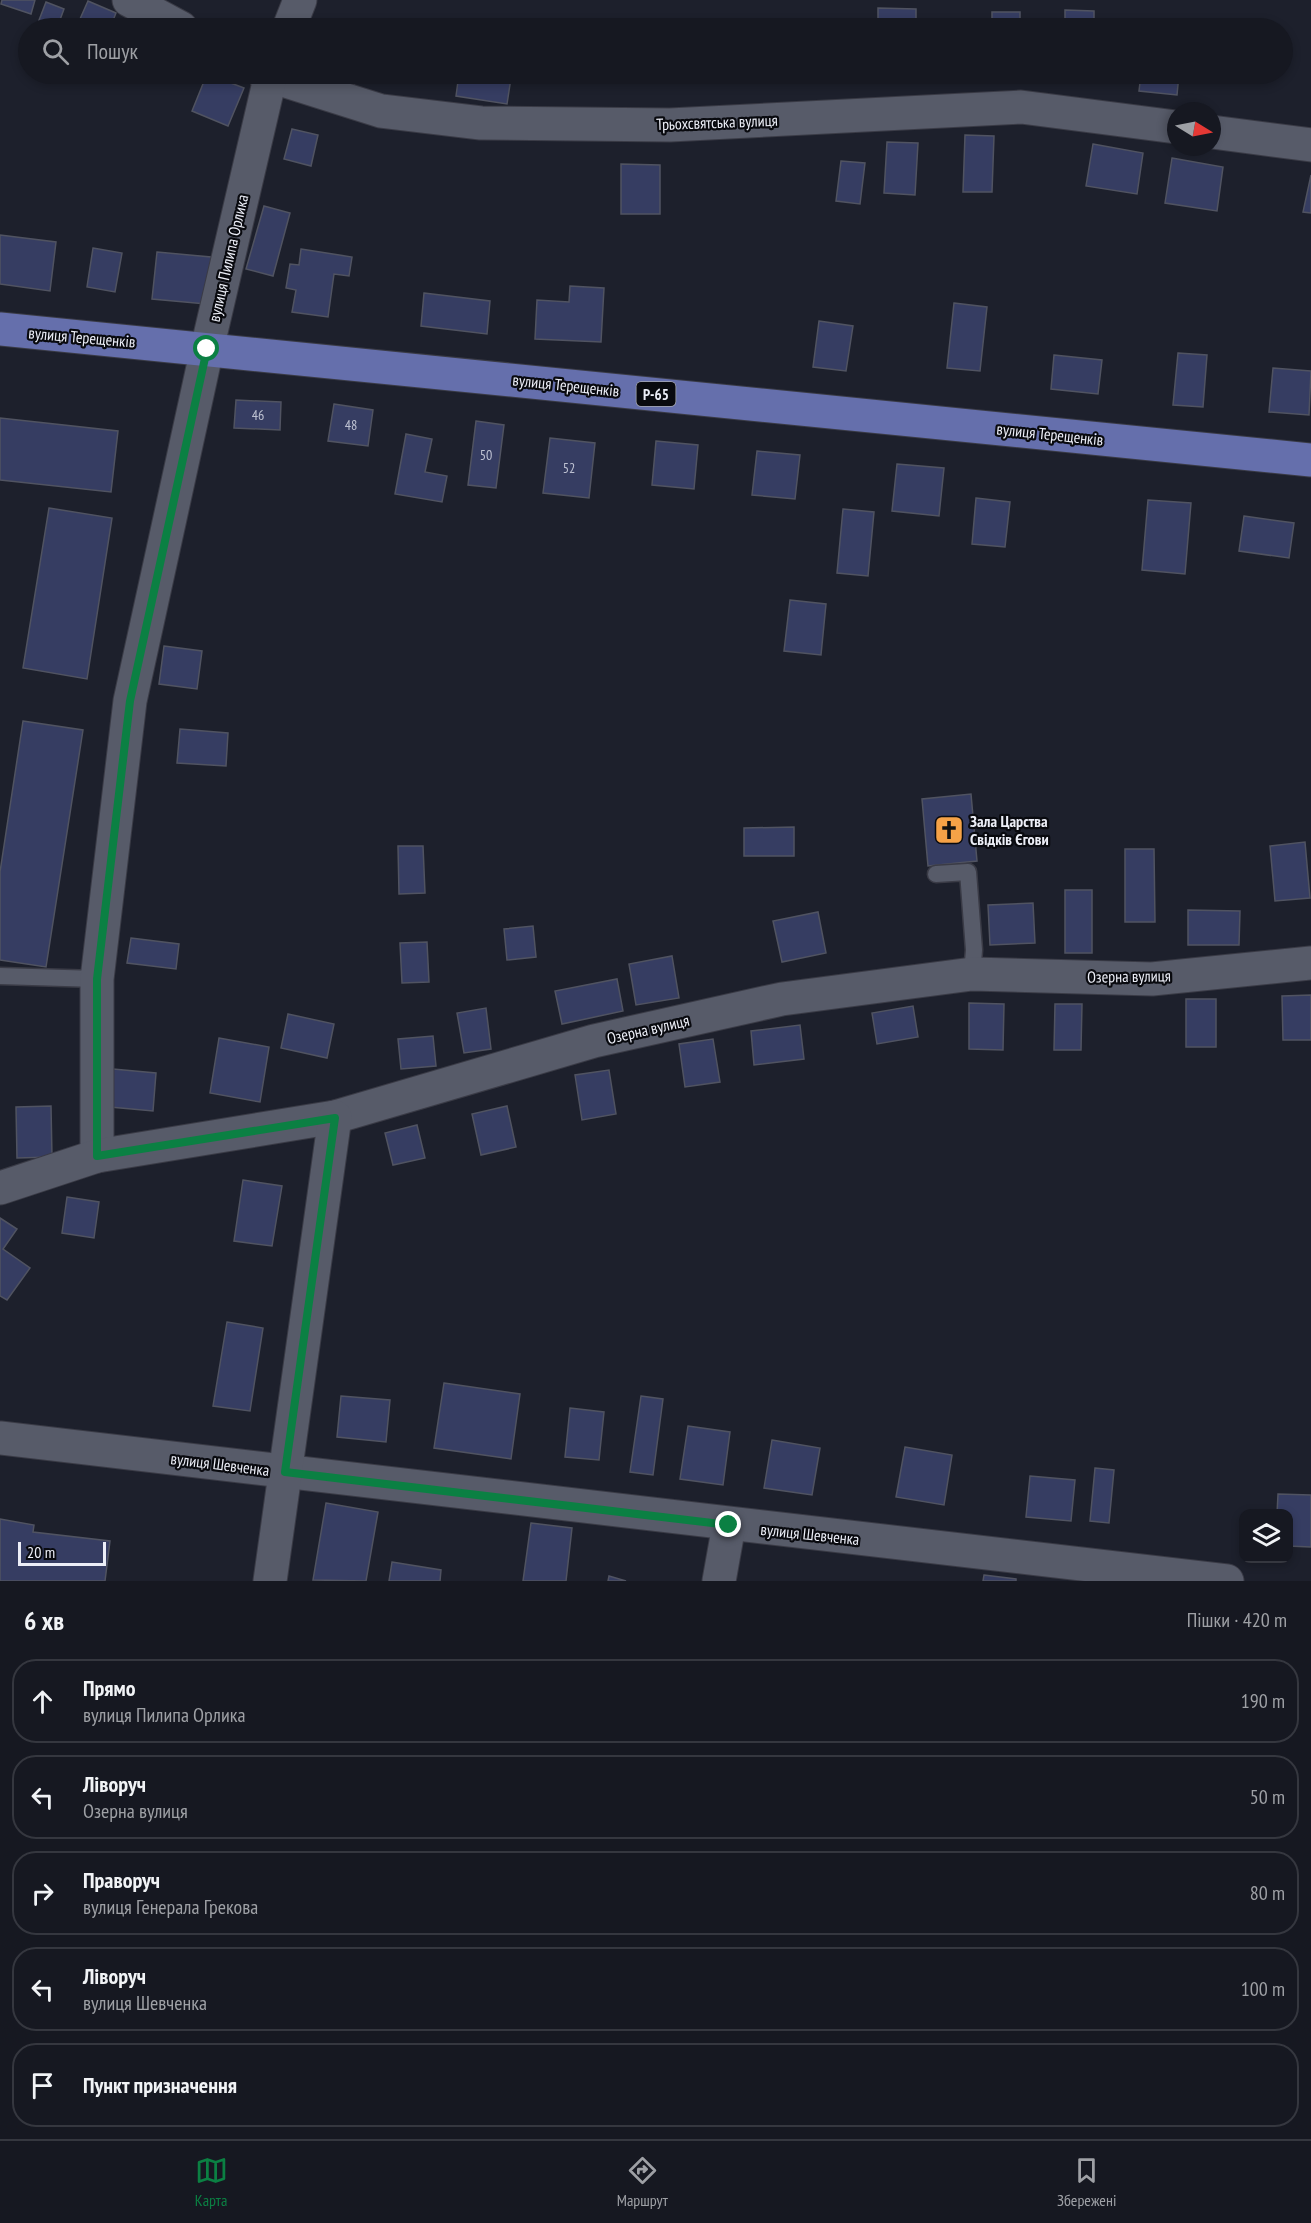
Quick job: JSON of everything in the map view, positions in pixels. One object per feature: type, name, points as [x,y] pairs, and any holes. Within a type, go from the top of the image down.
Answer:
[{"type":"main road","name":"вулиця Терещенків","points":[[0,329],[1311,460]]},
{"type":"street","points":[[129,0],[163,18]]},
{"type":"street","points":[[293,18],[300,0]]},
{"type":"street","name":"вулиця Пилипа Орлика","points":[[97,1156],[97,979],[130,701],[266,84]]},
{"type":"street","name":"Трьохсвятська вулиця","points":[[296,84],[381,111],[481,123],[670,125],[1022,107],[1167,127]]},
{"type":"street","points":[[1221,133],[1311,146]]},
{"type":"street","name":"Озерна вулиця","points":[[0,1188],[97,1156],[335,1118],[594,1041],[782,999],[972,974],[1152,979],[1311,963]]},
{"type":"street","points":[[270,1581],[335,1118]]},
{"type":"street","name":"вулиця Шевченка","points":[[0,1438],[729,1525],[1227,1581]]},
{"type":"street","points":[[719,1581],[729,1525]]},
{"type":"lane","points":[[936,874],[968,872],[974,950],[972,974]]},
{"type":"lane","points":[[0,976],[97,979]]},
{"type":"building","points":[[2,0],[35,0],[31,14],[1,4]]},
{"type":"building","points":[[88,1],[116,13],[114,18],[80,18]]},
{"type":"building","points":[[46,2],[64,9],[61,18],[40,18]]},
{"type":"building","points":[[878,8],[916,9],[916,18],[878,18]]},
{"type":"building","points":[[1065,10],[1094,11],[1094,18],[1065,18]]},
{"type":"building","points":[[992,12],[1020,12],[1020,18],[992,18]]},
{"type":"building","points":[[203,84],[233,84],[244,88],[228,126],[192,111]]},
{"type":"building","points":[[458,84],[510,84],[507,104],[456,96]]},
{"type":"building","points":[[1140,84],[1178,84],[1177,95],[1139,91]]},
{"type":"building","points":[[292,129],[318,135],[311,166],[284,159]]},
{"type":"building","points":[[965,135],[994,136],[992,192],[963,192]]},
{"type":"building","points":[[887,142],[918,143],[915,195],[884,193]]},
{"type":"building","points":[[1093,144],[1143,153],[1137,194],[1086,186]]},
{"type":"building","points":[[1172,158],[1223,167],[1217,211],[1165,203]]},
{"type":"building","points":[[841,161],[865,163],[860,204],[836,201]]},
{"type":"building","points":[[621,164],[660,165],[660,214],[621,214]]},
{"type":"building","points":[[1311,175],[1311,213],[1303,212]]},
{"type":"building","points":[[264,206],[290,213],[273,276],[246,269]]},
{"type":"building","points":[[0,235],[56,242],[50,291],[0,284]]},
{"type":"building","points":[[93,248],[122,253],[115,292],[87,287]]},
{"type":"building","points":[[301,249],[352,257],[349,276],[334,274],[328,317],[292,312],[296,290],[286,288],[290,264],[299,265]]},
{"type":"building","points":[[157,252],[211,257],[206,304],[152,299]]},
{"type":"building","points":[[570,286],[604,288],[601,342],[535,339],[537,300],[569,302]]},
{"type":"building","points":[[424,293],[490,301],[487,334],[421,326]]},
{"type":"building","points":[[954,303],[987,307],[980,371],[947,368]]},
{"type":"building","points":[[819,321],[853,326],[846,371],[813,367]]},
{"type":"building","points":[[1178,353],[1207,355],[1203,407],[1173,405]]},
{"type":"building","points":[[1054,355],[1102,360],[1098,394],[1051,389]]},
{"type":"building","points":[[1273,368],[1311,371],[1309,415],[1269,412]]},
{"type":"building","points":[[236,400],[281,402],[280,430],[234,428]]},
{"type":"building","points":[[334,404],[373,410],[368,446],[328,441]]},
{"type":"building","points":[[0,418],[118,431],[111,492],[0,480]]},
{"type":"building","points":[[476,421],[504,425],[496,488],[468,485]]},
{"type":"building","points":[[406,434],[432,439],[425,472],[447,476],[442,502],[395,494]]},
{"type":"building","points":[[550,438],[595,443],[589,498],[543,493]]},
{"type":"building","points":[[656,441],[698,445],[694,489],[652,485]]},
{"type":"building","points":[[757,451],[800,455],[795,499],[752,495]]},
{"type":"building","points":[[897,464],[944,468],[939,516],[892,511]]},
{"type":"building","points":[[976,498],[1010,502],[1005,547],[972,544]]},
{"type":"building","points":[[1148,500],[1191,503],[1185,574],[1142,570]]},
{"type":"building","points":[[49,508],[112,518],[87,679],[23,668]]},
{"type":"building","points":[[843,509],[874,512],[868,576],[837,573]]},
{"type":"building","points":[[1244,516],[1294,523],[1289,558],[1239,551]]},
{"type":"building","points":[[790,600],[826,604],[821,655],[784,651]]},
{"type":"building","points":[[164,646],[202,651],[197,689],[159,684]]},
{"type":"building","points":[[23,721],[83,730],[46,967],[0,960],[0,872]]},
{"type":"building","points":[[180,729],[228,733],[226,766],[177,763]]},
{"type":"building","name":"Зала Царства Свідків Єгови","points":[[971,794],[977,861],[928,866],[922,799]]},
{"type":"building","points":[[794,827],[794,856],[744,856],[744,828]]},
{"type":"building","points":[[1305,842],[1310,898],[1275,901],[1270,846]]},
{"type":"building","points":[[398,846],[423,846],[425,893],[399,894]]},
{"type":"building","points":[[1125,849],[1154,849],[1155,922],[1125,922]]},
{"type":"building","points":[[1065,890],[1092,890],[1092,953],[1065,953]]},
{"type":"building","points":[[1033,903],[1035,943],[990,945],[988,905]]},
{"type":"building","points":[[1188,910],[1240,911],[1239,945],[1188,945]]},
{"type":"building","points":[[818,912],[826,953],[782,962],[773,921]]},
{"type":"building","points":[[533,926],[536,957],[507,960],[504,929]]},
{"type":"building","points":[[131,938],[179,944],[176,969],[127,963]]},
{"type":"building","points":[[427,942],[429,982],[402,983],[400,943]]},
{"type":"building","points":[[672,956],[679,998],[636,1005],[629,964]]},
{"type":"building","points":[[617,979],[623,1011],[562,1024],[555,991]]},
{"type":"building","points":[[1311,995],[1311,1040],[1283,1040],[1282,996]]},
{"type":"building","points":[[1186,999],[1216,999],[1216,1047],[1186,1047]]},
{"type":"building","points":[[969,1003],[1004,1004],[1003,1050],[969,1049]]},
{"type":"building","points":[[1055,1004],[1082,1004],[1081,1050],[1054,1050]]},
{"type":"building","points":[[913,1006],[918,1037],[877,1044],[872,1013]]},
{"type":"building","points":[[486,1008],[491,1049],[464,1053],[457,1013]]},
{"type":"building","points":[[288,1014],[334,1024],[327,1058],[281,1048]]},
{"type":"building","points":[[800,1025],[804,1059],[754,1065],[751,1031]]},
{"type":"building","points":[[433,1036],[436,1066],[401,1069],[398,1039]]},
{"type":"building","points":[[219,1038],[269,1047],[260,1102],[210,1093]]},
{"type":"building","points":[[713,1039],[720,1082],[685,1087],[679,1044]]},
{"type":"building","points":[[113,1069],[156,1073],[153,1111],[110,1107]]},
{"type":"building","points":[[609,1070],[616,1114],[582,1120],[575,1075]]},
{"type":"building","points":[[51,1106],[52,1157],[17,1158],[16,1107]]},
{"type":"building","points":[[507,1106],[516,1147],[481,1155],[472,1114]]},
{"type":"building","points":[[417,1125],[425,1158],[393,1165],[385,1133]]},
{"type":"building","points":[[243,1180],[282,1186],[272,1246],[234,1241]]},
{"type":"building","points":[[67,1197],[99,1202],[94,1238],[62,1233]]},
{"type":"building","points":[[0,1218],[17,1229],[3,1249],[30,1268],[7,1300],[0,1296]]},
{"type":"building","points":[[227,1322],[263,1328],[250,1411],[213,1406]]},
{"type":"building","points":[[444,1383],[520,1394],[511,1459],[434,1448]]},
{"type":"building","points":[[341,1396],[390,1400],[386,1442],[337,1437]]},
{"type":"building","points":[[641,1396],[663,1399],[653,1475],[630,1472]]},
{"type":"building","points":[[570,1408],[604,1412],[599,1460],[565,1457]]},
{"type":"building","points":[[688,1426],[730,1432],[723,1485],[680,1479]]},
{"type":"building","points":[[772,1440],[820,1448],[812,1495],[764,1488]]},
{"type":"building","points":[[905,1447],[952,1455],[944,1505],[896,1497]]},
{"type":"building","points":[[1095,1468],[1114,1470],[1109,1523],[1090,1521]]},
{"type":"building","points":[[1030,1476],[1075,1480],[1071,1521],[1026,1517]]},
{"type":"building","points":[[1278,1494],[1311,1495],[1311,1547],[1293,1546],[1293,1509],[1277,1509]]},
{"type":"building","points":[[326,1503],[378,1512],[366,1581],[313,1580]]},
{"type":"building","points":[[0,1519],[34,1525],[33,1532],[110,1541],[105,1581],[0,1581]]},
{"type":"building","points":[[531,1523],[572,1528],[566,1581],[523,1581]]},
{"type":"building","points":[[392,1562],[441,1570],[440,1581],[389,1581]]},
{"type":"building","points":[[984,1575],[1016,1579],[1016,1581],[983,1581]]},
{"type":"building","points":[[609,1576],[626,1581],[608,1581]]},
{"type":"place","name":"Зала Царства Свідків Єгови","points":[[949,830]]},
{"type":"route","points":[[207,349],[130,701],[97,979],[97,1156],[335,1118],[285,1472],[729,1525]]}]
